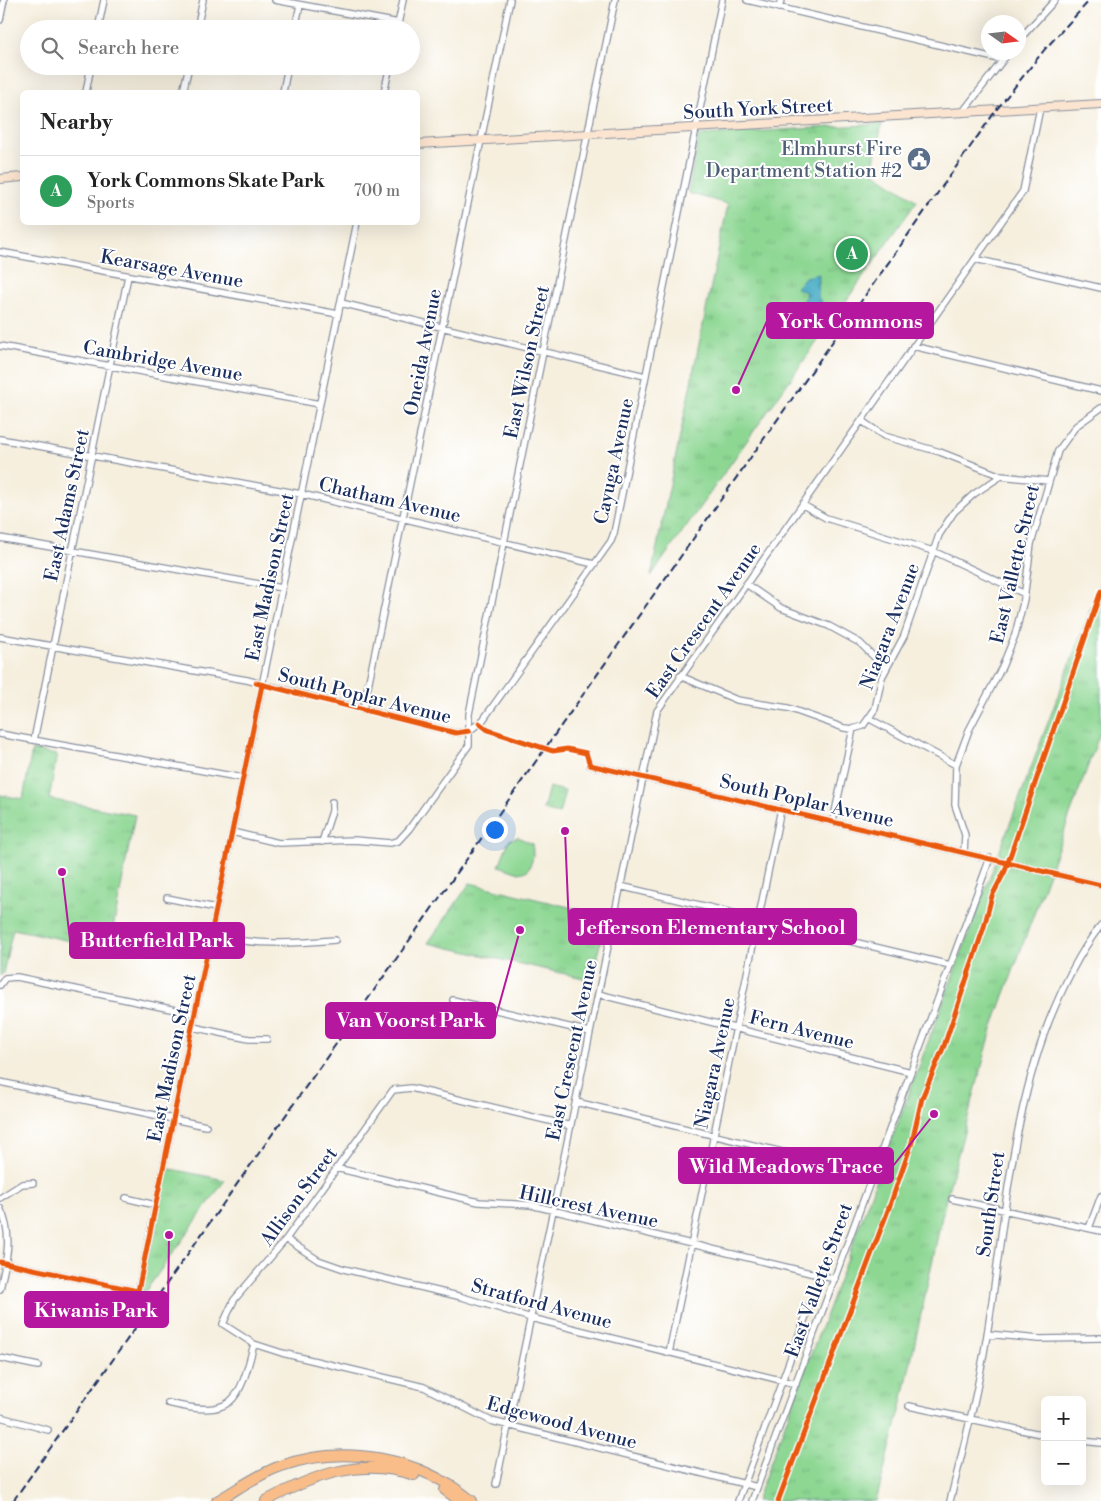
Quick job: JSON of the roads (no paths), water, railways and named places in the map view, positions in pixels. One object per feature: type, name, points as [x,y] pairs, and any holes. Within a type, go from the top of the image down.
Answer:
[{"type":"highway","points":[[217,1501],[280,1467],[300,1461],[340,1455],[376,1457],[403,1464],[446,1483],[472,1501]]},
{"type":"highway","points":[[266,1501],[313,1477],[328,1472],[366,1467],[385,1468],[422,1478],[460,1501]]},
{"type":"main road","name":"South York Street","points":[[420,144],[1101,104]]},
{"type":"main road","points":[[0,179],[20,177]]},
{"type":"street","points":[[0,20],[4,0]]},
{"type":"street","points":[[100,20],[104,0]]},
{"type":"street","points":[[199,20],[203,0]]},
{"type":"street","points":[[275,0],[370,20]]},
{"type":"street","points":[[399,20],[403,0]]},
{"type":"street","name":"Oneida Avenue","points":[[363,710],[510,0]]},
{"type":"street","name":"East Wilson Street","points":[[469,731],[470,714],[615,0]]},
{"type":"street","name":"Cayuga Avenue","points":[[469,731],[483,720],[614,534],[722,0]]},
{"type":"street","points":[[747,0],[981,55]]},
{"type":"street","points":[[779,8],[781,0]]},
{"type":"street","points":[[1026,32],[1055,0]]},
{"type":"street","points":[[297,20],[300,5]]},
{"type":"street","points":[[962,113],[1003,60]]},
{"type":"street","points":[[86,90],[89,75]]},
{"type":"street","points":[[183,90],[187,75]]},
{"type":"street","points":[[283,90],[286,75]]},
{"type":"street","points":[[384,90],[388,75]]},
{"type":"street","name":"East Crescent Avenue","points":[[496,1484],[657,711],[1025,188],[1040,108]]},
{"type":"street","name":"East Madison Street","points":[[3,1263],[138,1291],[356,225]]},
{"type":"street","name":"Kearsage Avenue","points":[[0,252],[338,314]]},
{"type":"street","points":[[975,260],[1101,288]]},
{"type":"street","name":"East Adams Street","points":[[34,740],[128,276]]},
{"type":"street","points":[[340,303],[646,376]]},
{"type":"street","name":"Cambridge Avenue","points":[[0,346],[320,404]]},
{"type":"street","points":[[913,346],[1101,391]]},
{"type":"street","name":"East Vallette Street","points":[[964,853],[966,835],[955,805],[956,765],[976,714],[1009,651],[1020,618],[1031,544],[1058,451],[1076,426],[1101,408]]},
{"type":"street","points":[[862,421],[884,436],[940,452],[1001,476],[1049,481]]},
{"type":"street","name":"Chatham Avenue","points":[[0,439],[301,494],[594,564]]},
{"type":"street","name":"Niagara Avenue","points":[[853,729],[863,726],[870,719],[875,709],[879,688],[886,669],[910,622],[933,551],[942,530],[954,512],[968,499],[1001,476]]},
{"type":"street","points":[[803,505],[826,518],[933,551],[1025,594]]},
{"type":"street","points":[[0,538],[282,588]]},
{"type":"street","points":[[746,584],[780,608],[829,626],[860,643],[886,669]]},
{"type":"street","name":"South Poplar Avenue","points":[[0,637],[262,685],[456,733],[469,731]]},
{"type":"street","points":[[680,676],[731,698],[788,708],[853,729],[833,821]]},
{"type":"street","points":[[870,719],[956,765]]},
{"type":"street","points":[[232,832],[276,843],[374,841],[390,843],[404,836],[469,745],[469,731]]},
{"type":"street","points":[[0,734],[243,778]]},
{"type":"street","name":"South Poplar Avenue","points":[[590,764],[990,858]]},
{"type":"street","points":[[322,842],[332,811],[332,802]]},
{"type":"street","name":"Niagara Avenue","points":[[669,1353],[781,809]]},
{"type":"street","points":[[990,858],[1101,885]]},
{"type":"street","name":"East Vallette Street","points":[[752,1501],[990,858]]},
{"type":"street","points":[[620,886],[950,965]]},
{"type":"street","points":[[167,898],[216,908]]},
{"type":"street","name":"South Street","points":[[950,1501],[971,1418],[987,1334],[1017,1130],[1044,1034],[1069,974],[1088,941],[1101,925]]},
{"type":"street","points":[[211,936],[242,942],[276,945],[335,940]]},
{"type":"street","points":[[0,985],[5,978],[17,976],[195,1014]]},
{"type":"street","name":"Fern Avenue","points":[[598,994],[911,1072]]},
{"type":"street","points":[[453,1000],[590,1032]]},
{"type":"street","points":[[193,1027],[249,1039],[268,1039]]},
{"type":"street","points":[[0,1082],[206,1126]]},
{"type":"street","name":"Allison Street","points":[[223,1324],[234,1300],[286,1239],[383,1101],[393,1090],[411,1088],[571,1126]]},
{"type":"street","points":[[576,1102],[873,1174]]},
{"type":"street","name":"Hillcrest Avenue","points":[[336,1168],[479,1202],[531,1205],[835,1278]]},
{"type":"street","points":[[0,1198],[22,1184],[33,1183]]},
{"type":"street","points":[[1090,1228],[1101,1196]]},
{"type":"street","points":[[126,1198],[156,1205]]},
{"type":"street","points":[[952,1200],[1101,1231]]},
{"type":"street","points":[[0,1208],[9,1234],[0,1289]]},
{"type":"street","name":"Stratford Avenue","points":[[286,1239],[306,1253],[332,1265],[482,1302],[531,1318],[796,1384]]},
{"type":"street","name":"East Vallette Street","points":[[738,1501],[821,1275]]},
{"type":"street","name":"Edgewood Avenue","points":[[223,1324],[254,1344],[424,1388],[478,1417],[757,1488]]},
{"type":"street","points":[[987,1334],[1040,1338],[1101,1338]]},
{"type":"street","points":[[168,1403],[204,1410],[227,1404],[243,1385],[254,1344]]},
{"type":"street","points":[[0,1358],[38,1366]]},
{"type":"street","points":[[909,1406],[1041,1434]]},
{"type":"street","points":[[0,1417],[48,1430]]},
{"type":"street","points":[[1086,1441],[1101,1443]]},
{"type":"water","points":[[819,274],[818,297],[823,305],[810,313],[815,323],[810,326],[797,305],[805,299],[806,292],[796,288],[805,277]]},
{"type":"railway","points":[[13,1501],[997,109],[1045,49],[1090,0]]},
{"type":"place","name":"Elmhurst Fire Department Station #2","points":[[919,159]]},
{"type":"place","name":"York Commons Skate Park","points":[[852,254]]},
{"type":"place","name":"York Commons","points":[[736,390]]},
{"type":"place","name":"Jefferson Elementary School","points":[[565,831]]},
{"type":"place","name":"Butterfield Park","points":[[62,872]]},
{"type":"place","name":"Van Voorst Park","points":[[520,930]]},
{"type":"place","name":"Wild Meadows Trace","points":[[934,1114]]},
{"type":"place","name":"Kiwanis Park","points":[[169,1235]]}]
